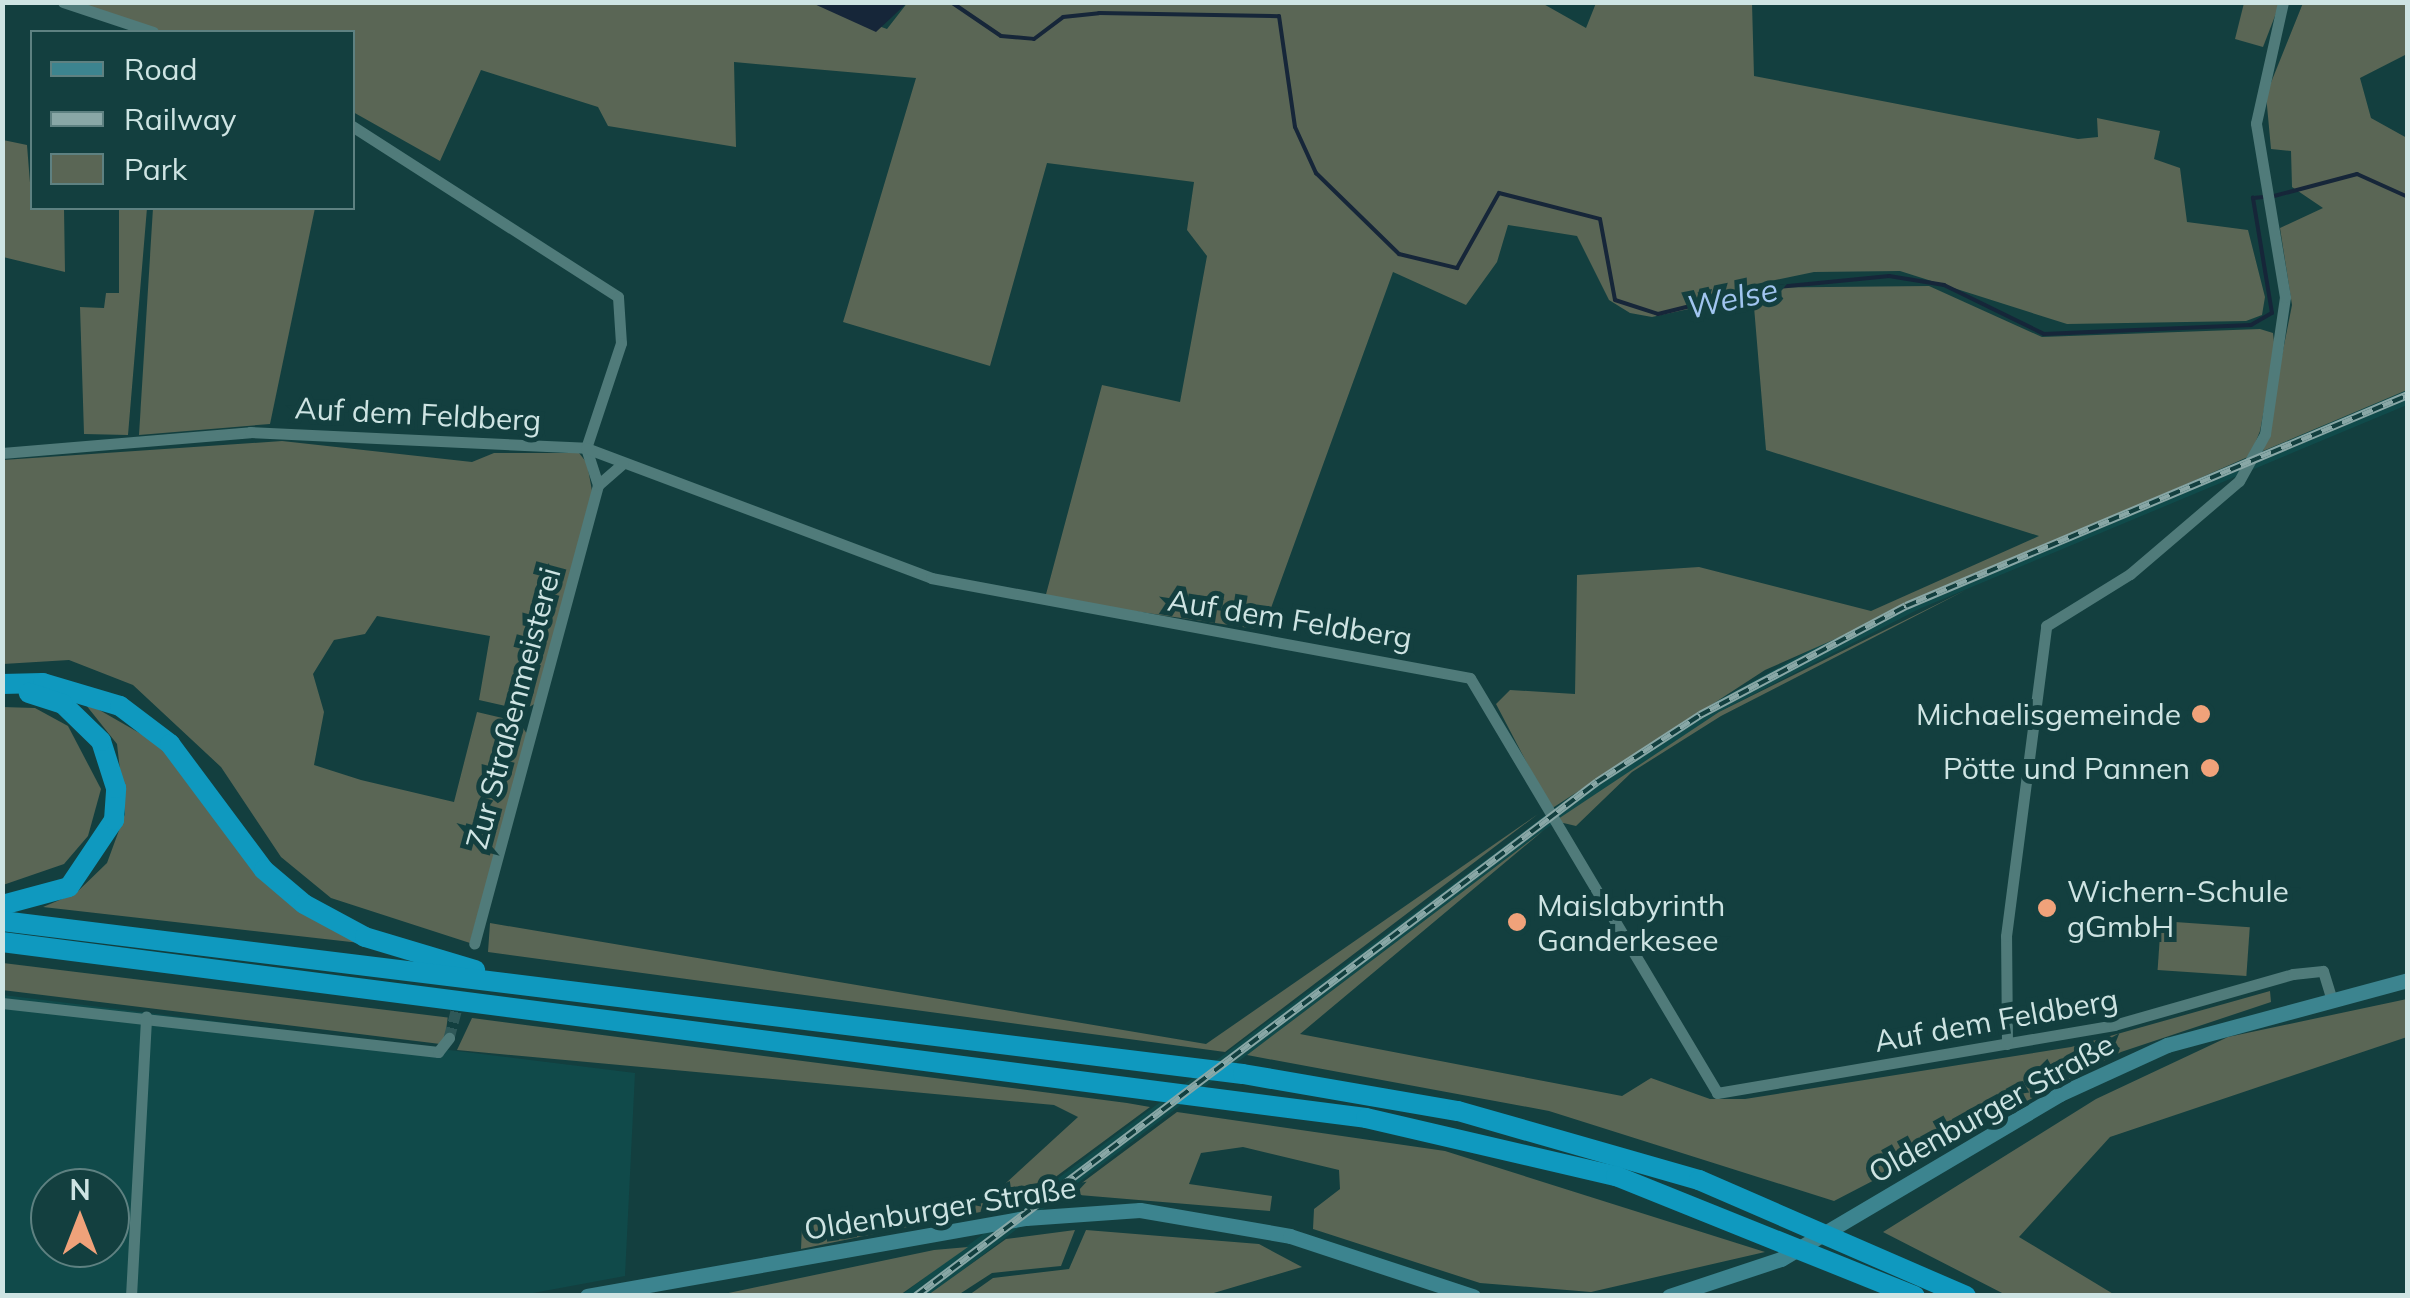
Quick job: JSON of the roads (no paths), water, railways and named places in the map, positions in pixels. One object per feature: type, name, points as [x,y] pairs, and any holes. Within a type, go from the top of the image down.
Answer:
[{"type":"highway","points":[[2,687],[42,683],[120,706],[170,744],[264,870],[304,904],[364,937],[499,982]]},
{"type":"highway","points":[[2,687],[48,697],[86,721],[116,788],[114,820],[87,871],[50,898],[2,904]]},
{"type":"highway","points":[[2,921],[1243,1074],[1458,1111],[1772,1208],[1904,1263],[1966,1296]]},
{"type":"highway","points":[[2,942],[1216,1094],[1516,1149],[1766,1229],[1916,1296]]},
{"type":"main road","name":"Oldenburger Straße","points":[[1669,1296],[1781,1260],[2114,1068],[2330,994],[2408,980]]},
{"type":"main road","name":"Oldenburger Straße","points":[[587,1296],[1063,1213],[1235,1222],[1473,1296]]},
{"type":"street","points":[[63,2],[147,30]]},
{"type":"street","points":[[2007,1044],[2008,916],[2046,626],[2144,564],[2250,464],[2276,385],[2286,298],[2262,189],[2258,106],[2283,2]]},
{"type":"street","points":[[355,128],[618,297],[621,343],[586,448],[598,485],[623,462]]},
{"type":"street","name":"Auf dem Feldberg","points":[[2,453],[250,432],[586,448],[931,578],[1470,678],[1718,1093],[2114,1025],[2293,974],[2322,971],[2330,994]]},
{"type":"street","name":"Zur Straßenmeisterei","points":[[474,944],[598,485]]},
{"type":"street","points":[[2,1003],[146,1016],[438,1052],[449,1038]]},
{"type":"street","points":[[131,1296],[146,1016]]},
{"type":"waterway","name":"Welse","points":[[951,2],[1001,36],[1034,39],[1063,17],[1099,13],[1279,16],[1295,127],[1316,173],[1399,254],[1457,268],[1499,193],[1600,219],[1615,300],[1658,314],[1759,289],[1889,276],[1944,285],[2044,334],[2251,325],[2272,313],[2253,198],[2264,197]]},
{"type":"waterway","name":"Welse","points":[[2274,196],[2357,174],[2408,197]]},
{"type":"tunnel","points":[[449,1038],[460,996]]},
{"type":"railway","points":[[916,1296],[1597,782],[1700,715],[1906,606],[2408,395]]},
{"type":"place","name":"Michaelisgemeinde","points":[[2201,714]]},
{"type":"place","name":"Pötte und Pannen","points":[[2210,768]]},
{"type":"place","name":"Wichern-Schule gGmbH","points":[[2047,908]]},
{"type":"place","name":"Maislabyrinth Ganderkesee","points":[[1517,922]]}]
